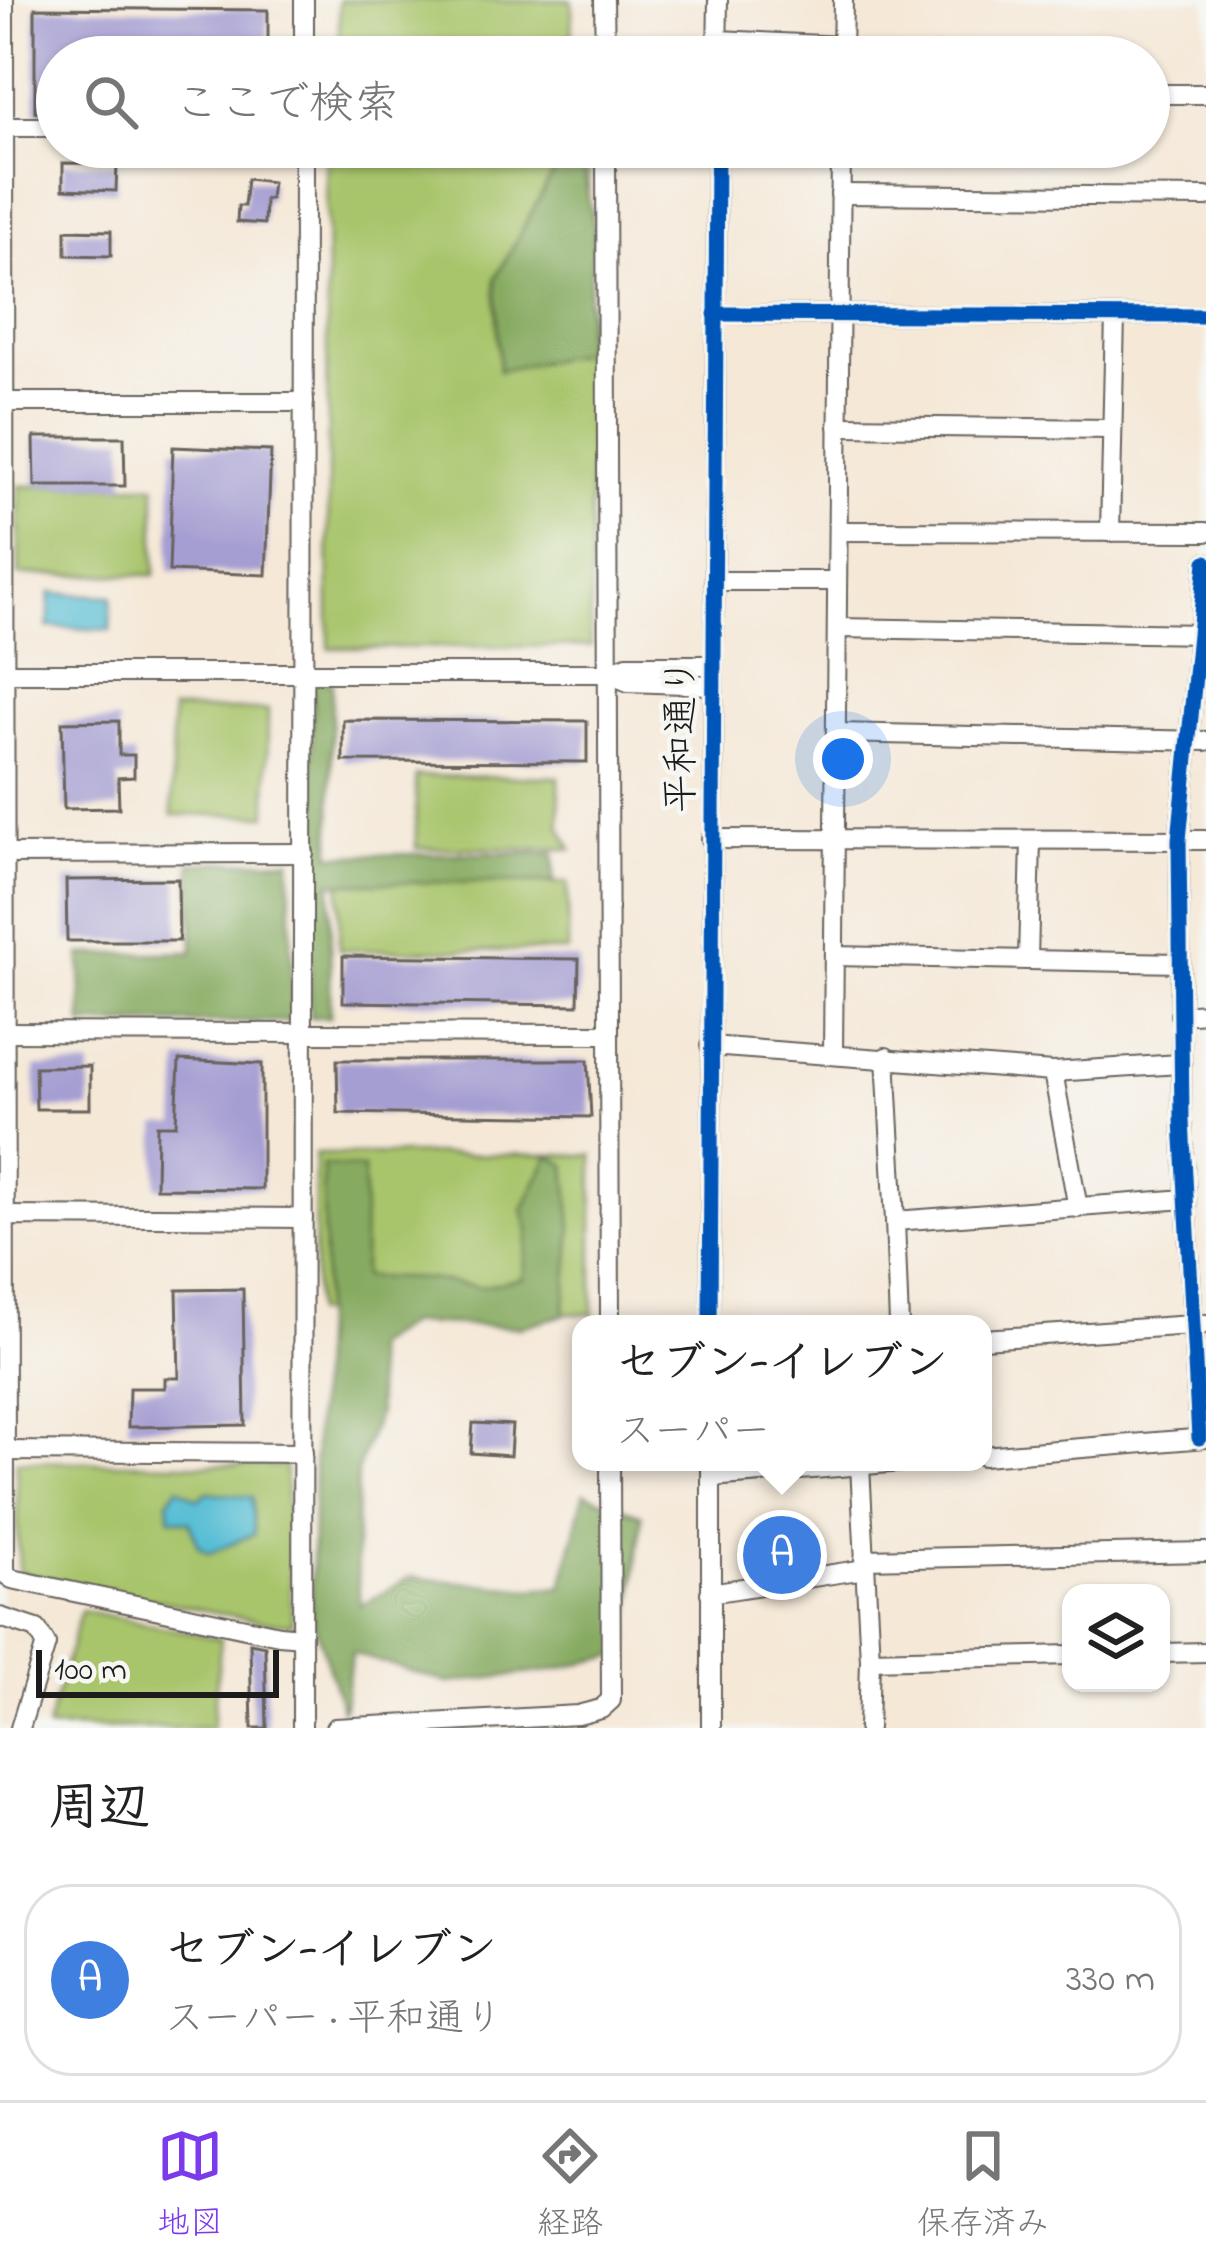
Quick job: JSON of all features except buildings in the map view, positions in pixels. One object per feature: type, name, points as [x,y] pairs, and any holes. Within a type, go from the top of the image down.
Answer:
[{"type":"street","points":[[4,0],[5,1574],[302,1637]]},
{"type":"street","points":[[304,0],[304,36]]},
{"type":"street","points":[[604,0],[605,36]]},
{"type":"street","points":[[718,0],[718,36]]},
{"type":"street","points":[[842,36],[843,0]]},
{"type":"street","points":[[1170,94],[1206,94]]},
{"type":"street","points":[[2,127],[36,127]]},
{"type":"street","points":[[302,1728],[304,168]]},
{"type":"street","points":[[606,168],[610,1315]]},
{"type":"street","name":"平和通り","points":[[710,1315],[716,168]]},
{"type":"street","points":[[833,1054],[841,168]]},
{"type":"street","points":[[840,194],[1206,197]]},
{"type":"street","points":[[715,314],[1206,316]]},
{"type":"street","points":[[1110,532],[1115,316]]},
{"type":"street","points":[[2,402],[304,402]]},
{"type":"street","points":[[838,427],[1112,429]]},
{"type":"street","points":[[838,530],[1206,532]]},
{"type":"street","points":[[992,1455],[1203,1438],[1197,1222],[1186,1199],[1182,1120],[1179,840],[1198,740],[1206,562]]},
{"type":"street","points":[[714,581],[837,581]]},
{"type":"street","points":[[837,628],[1203,634]]},
{"type":"street","points":[[1,673],[607,673],[627,664],[711,675]]},
{"type":"street","points":[[836,733],[1198,740]]},
{"type":"street","points":[[711,839],[1206,840]]},
{"type":"street","points":[[1028,960],[1031,840]]},
{"type":"street","points":[[1,854],[304,853]]},
{"type":"street","points":[[834,956],[1180,964]]},
{"type":"street","points":[[1180,1015],[1206,1013]]},
{"type":"street","points":[[3,1032],[608,1034]]},
{"type":"street","points":[[710,1046],[1053,1072],[1180,1064]]},
{"type":"street","points":[[886,1058],[899,1315]]},
{"type":"street","points":[[1053,1072],[1078,1208]]},
{"type":"street","points":[[1182,1120],[1206,1119]]},
{"type":"street","points":[[895,1221],[1186,1199]]},
{"type":"street","points":[[3,1218],[302,1218]]},
{"type":"street","points":[[992,1338],[1200,1324]]},
{"type":"street","points":[[4,1451],[302,1453]]},
{"type":"street","points":[[335,1728],[578,1715],[601,1709],[611,1700],[610,1471]]},
{"type":"street","points":[[711,1471],[711,1728]]},
{"type":"street","points":[[860,1471],[870,1660],[868,1728]]},
{"type":"street","points":[[710,1592],[865,1564],[1206,1552]]},
{"type":"street","points":[[0,1617],[37,1629],[46,1644],[20,1728]]},
{"type":"street","points":[[1170,1653],[1206,1652]]},
{"type":"street","points":[[870,1660],[1062,1655]]},
{"type":"green space","points":[[339,0],[572,0],[572,36],[339,36]]},
{"type":"green space","points":[[326,168],[588,168],[591,646],[329,648]]},
{"type":"green space","points":[[556,168],[582,168],[595,230],[583,353],[499,371],[495,279]]},
{"type":"green space","points":[[155,485],[155,575],[19,575],[19,486]]},
{"type":"green space","points":[[313,682],[332,682],[331,855],[554,853],[554,882],[331,883],[330,1017],[310,1017]]},
{"type":"green space","points":[[172,710],[268,710],[267,815],[172,815]]},
{"type":"green space","points":[[416,776],[559,777],[560,826],[572,849],[416,848]]},
{"type":"green space","points":[[290,860],[293,1021],[82,1025],[81,955],[193,952],[191,863]]},
{"type":"green space","points":[[340,882],[568,883],[568,951],[339,950]]},
{"type":"green space","points":[[315,1154],[593,1155],[593,1314],[314,1313]]},
{"type":"green space","points":[[549,1155],[566,1165],[572,1228],[564,1315],[519,1327],[410,1323],[372,1347],[378,1412],[357,1472],[360,1605],[411,1577],[528,1589],[562,1587],[584,1493],[642,1515],[627,1653],[549,1671],[448,1683],[352,1653],[343,1712],[311,1613],[324,1273],[323,1165],[364,1169],[363,1277],[429,1279],[480,1287],[523,1278],[529,1231],[523,1210]]},
{"type":"green space","points":[[16,1461],[285,1466],[292,1624],[19,1572]]},
{"type":"green space","points":[[81,1610],[221,1639],[212,1728],[47,1728]]},
{"type":"water","points":[[50,593],[112,596],[110,630],[48,627]]},
{"type":"water","points":[[178,1487],[198,1499],[208,1492],[252,1497],[254,1534],[209,1553],[198,1546],[190,1522],[170,1518],[168,1501]]},
{"type":"cycle path","points":[[710,1315],[717,168]]},
{"type":"cycle path","points":[[715,314],[1206,316]]},
{"type":"cycle path","points":[[1199,1438],[1182,1120],[1179,840],[1206,562]]},
{"type":"place","name":"セブン-イレブン","points":[[782,1555]]}]
